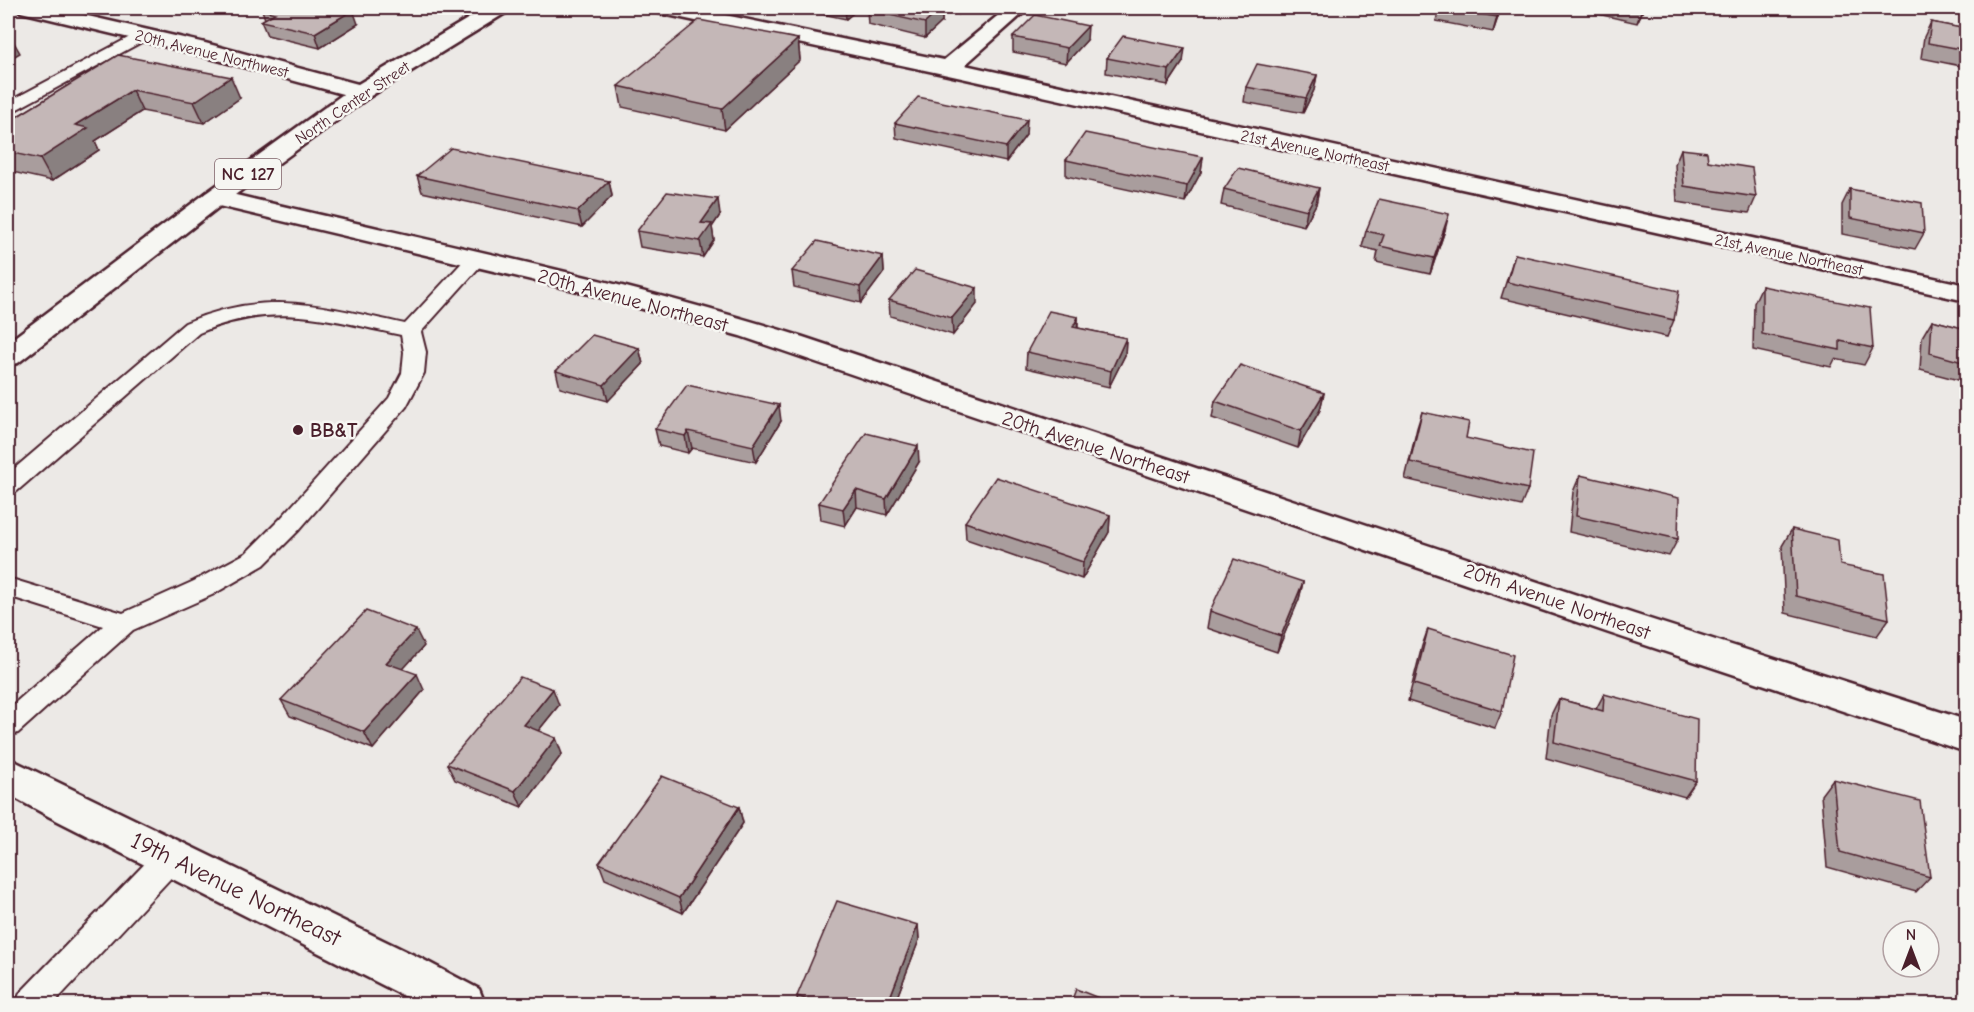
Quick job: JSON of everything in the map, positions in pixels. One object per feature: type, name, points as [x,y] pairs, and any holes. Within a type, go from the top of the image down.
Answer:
[{"type":"street","name":"20th Avenue Northwest","points":[[28,8],[143,35],[361,92]]},
{"type":"street","name":"North Center Street","points":[[8,356],[214,198],[361,92],[500,8]]},
{"type":"street","name":"21st Avenue Northeast","points":[[663,8],[693,10],[1966,293]]},
{"type":"street","points":[[948,68],[1018,8]]},
{"type":"street","name":"20th Avenue Northeast","points":[[214,198],[354,233],[476,259],[708,318],[1446,562],[1735,663],[1966,736]]},
{"type":"street","name":"19th Avenue Northeast","points":[[8,775],[80,814],[374,955],[463,1005]]},
{"type":"lane","points":[[8,109],[143,35]]},
{"type":"lane","points":[[411,331],[476,259]]},
{"type":"lane","points":[[8,486],[192,328],[215,315],[242,309],[285,306],[411,331]]},
{"type":"lane","points":[[8,725],[124,623],[203,588],[255,559],[290,524],[398,402],[413,373],[415,352],[411,331]]},
{"type":"lane","points":[[8,587],[124,623]]},
{"type":"lane","points":[[32,1005],[171,857]]},
{"type":"building","points":[[266,8],[353,10],[315,33],[261,21],[275,13],[262,10]]},
{"type":"building","points":[[870,8],[942,8],[925,23],[867,10]]},
{"type":"building","points":[[1443,8],[1500,8],[1497,17]]},
{"type":"building","points":[[1035,15],[1088,26],[1067,48],[1013,37]]},
{"type":"building","points":[[699,20],[798,39],[722,109],[618,86]]},
{"type":"building","points":[[1931,22],[1966,29],[1966,50],[1928,43]]},
{"type":"building","points":[[1123,36],[1185,48],[1169,70],[1107,58]]},
{"type":"building","points":[[118,55],[231,77],[194,102],[132,90],[75,125],[88,128],[40,159],[8,152],[8,122]]},
{"type":"building","points":[[1257,64],[1317,75],[1306,98],[1246,87]]},
{"type":"building","points":[[918,97],[1027,120],[1006,147],[895,123]]},
{"type":"building","points":[[1085,133],[1203,157],[1187,186],[1066,160]]},
{"type":"building","points":[[451,148],[609,181],[578,211],[417,176]]},
{"type":"building","points":[[1681,149],[1707,152],[1708,161],[1752,168],[1756,197],[1684,186]]},
{"type":"building","points":[[1238,168],[1319,188],[1307,210],[1224,189]]},
{"type":"building","points":[[1850,189],[1922,203],[1924,233],[1850,218]]},
{"type":"building","points":[[667,192],[718,199],[701,223],[712,224],[700,241],[637,231]]},
{"type":"building","points":[[1379,199],[1449,214],[1434,258],[1380,246],[1384,235],[1366,231]]},
{"type":"building","points":[[817,241],[883,256],[860,287],[792,271]]},
{"type":"building","points":[[1515,254],[1679,291],[1674,320],[1507,282]]},
{"type":"building","points":[[915,270],[977,288],[952,318],[889,300]]},
{"type":"building","points":[[1762,286],[1870,308],[1873,348],[1840,341],[1840,350],[1762,334]]},
{"type":"building","points":[[1049,311],[1078,317],[1073,327],[1126,338],[1111,371],[1027,352]]},
{"type":"building","points":[[1932,320],[1966,329],[1966,363],[1930,353]]},
{"type":"building","points":[[592,335],[639,348],[604,385],[556,371]]},
{"type":"building","points":[[1240,365],[1324,393],[1301,431],[1215,401]]},
{"type":"building","points":[[687,385],[779,405],[753,446],[688,431],[685,436],[655,429]]},
{"type":"building","points":[[1422,412],[1469,422],[1466,438],[1533,453],[1528,489],[1410,462]]},
{"type":"building","points":[[866,433],[918,446],[886,499],[856,490],[843,509],[819,503]]},
{"type":"building","points":[[1580,475],[1679,498],[1678,539],[1576,516]]},
{"type":"building","points":[[996,477],[1110,515],[1083,562],[965,522]]},
{"type":"building","points":[[1792,529],[1838,540],[1840,565],[1884,574],[1889,619],[1796,596]]},
{"type":"building","points":[[1234,559],[1303,582],[1281,636],[1210,611]]},
{"type":"building","points":[[366,611],[416,630],[386,663],[417,674],[364,732],[281,700]]},
{"type":"building","points":[[1428,629],[1513,655],[1502,711],[1414,684]]},
{"type":"building","points":[[520,677],[553,689],[524,725],[556,738],[515,791],[447,764]]},
{"type":"building","points":[[1604,694],[1697,719],[1696,781],[1554,742],[1559,699],[1603,711]]},
{"type":"building","points":[[662,776],[739,807],[679,898],[599,863]]},
{"type":"building","points":[[1833,779],[1920,801],[1930,877],[1840,852]]},
{"type":"building","points":[[837,901],[918,925],[887,1005],[823,1005],[797,996]]},
{"type":"building","points":[[1076,989],[1116,1005],[1070,1005]]},
{"type":"place","name":"BB&T","points":[[298,430]]}]
